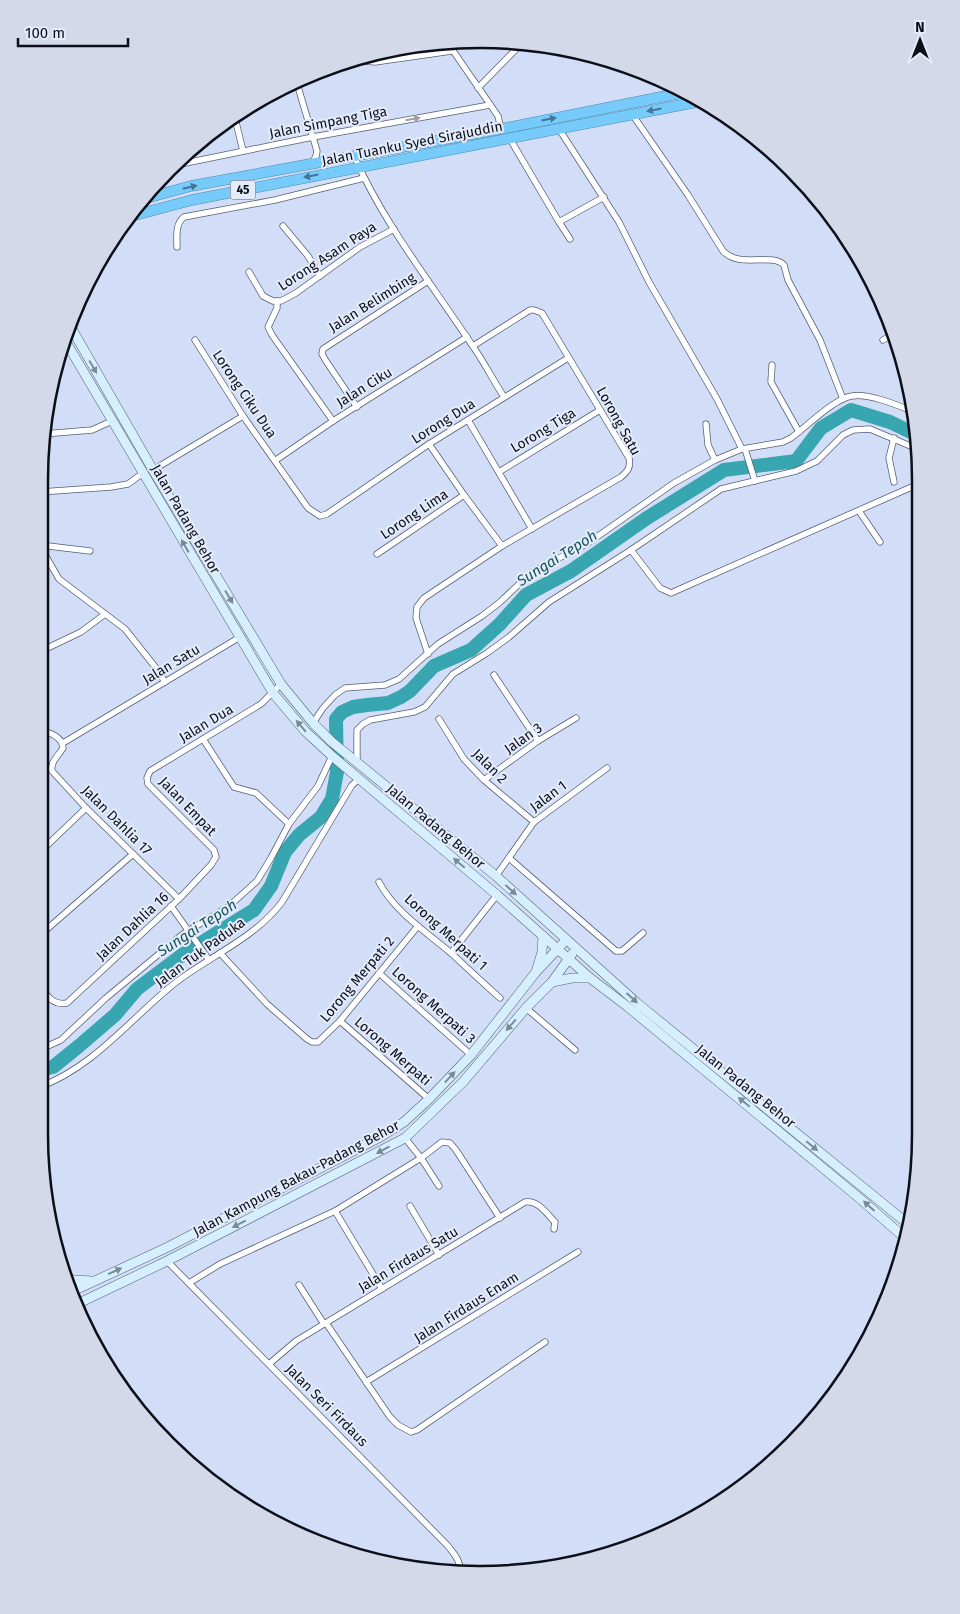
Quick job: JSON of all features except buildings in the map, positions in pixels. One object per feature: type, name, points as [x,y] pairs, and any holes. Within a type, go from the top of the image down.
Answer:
[{"type":"highway","name":"Jalan Tuanku Syed Sirajuddin","points":[[154,196],[191,186],[502,129],[675,94]]},
{"type":"highway","name":"Jalan Tuanku Syed Sirajuddin","points":[[140,213],[192,200],[506,140],[691,102]]},
{"type":"highway","points":[[502,129],[506,140]]},
{"type":"main road","name":"Jalan Padang Behor","points":[[73,332],[153,470],[281,684],[313,723],[332,742],[496,876],[637,1003],[904,1220]]},
{"type":"main road","name":"Jalan Padang Behor","points":[[68,346],[273,693],[305,731],[497,895],[590,978],[850,1190],[901,1234]]},
{"type":"main road","points":[[536,972],[542,952],[543,936]]},
{"type":"main road","name":"Jalan Kampung Bakau-Padang Behor","points":[[76,1290],[176,1244],[382,1136],[404,1122],[471,1055],[536,972],[566,940]]},
{"type":"main road","name":"Jalan Kampung Bakau-Padang Behor","points":[[81,1302],[167,1261],[405,1138],[463,1082],[526,1008],[552,982],[577,948]]},
{"type":"main road","points":[[552,982],[572,978],[590,978]]},
{"type":"main road","points":[[72,1280],[94,1281]]},
{"type":"street","points":[[450,48],[499,119],[502,129]]},
{"type":"street","points":[[478,88],[516,49]]},
{"type":"street","points":[[370,62],[452,51]]},
{"type":"street","points":[[298,88],[317,151],[312,164]]},
{"type":"street","name":"Jalan Simpang Tiga","points":[[186,163],[313,137],[490,105]]},
{"type":"street","points":[[632,114],[688,195],[727,256],[740,260],[777,261],[784,265],[788,280],[820,340],[843,399]]},
{"type":"street","points":[[236,123],[244,151]]},
{"type":"street","points":[[559,129],[620,222],[648,282],[745,451],[755,481]]},
{"type":"street","points":[[506,140],[570,239]]},
{"type":"street","points":[[354,156],[364,178],[394,229],[473,346],[504,397]]},
{"type":"street","points":[[177,247],[177,227],[179,220],[184,217],[275,200],[364,178]]},
{"type":"street","points":[[243,190],[246,205]]},
{"type":"street","points":[[559,222],[604,197]]},
{"type":"street","points":[[284,226],[308,256],[320,276]]},
{"type":"street","name":"Lorong Asam Paya","points":[[275,301],[281,301],[296,293],[360,247],[394,229]]},
{"type":"street","points":[[249,272],[263,296],[275,301],[277,308],[268,327],[272,335],[334,421]]},
{"type":"street","name":"Jalan Belimbing","points":[[357,407],[322,354],[323,349],[428,282]]},
{"type":"street","name":"Lorong Satu","points":[[428,654],[416,618],[417,606],[424,598],[502,546],[621,476],[629,468],[629,458],[542,313],[530,310],[473,346]]},
{"type":"street","name":"Jalan Ciku","points":[[276,460],[467,337]]},
{"type":"street","points":[[884,340],[889,337]]},
{"type":"street","name":"Lorong Ciku Dua","points":[[195,340],[243,416],[276,460],[308,508],[320,516],[335,509]]},
{"type":"street","name":"Lorong Dua","points":[[335,509],[429,444],[568,358]]},
{"type":"street","points":[[772,365],[771,382],[799,432]]},
{"type":"street","points":[[313,723],[322,708],[345,688],[385,685],[399,679],[438,644],[499,603],[532,572],[588,543],[674,483],[715,460],[783,442],[843,399],[851,396],[862,396],[906,409]]},
{"type":"street","name":"Lorong Tiga","points":[[499,472],[600,410]]},
{"type":"street","points":[[153,470],[243,416]]},
{"type":"street","points":[[468,420],[532,529]]},
{"type":"street","points":[[50,433],[92,430],[112,421]]},
{"type":"street","points":[[706,424],[708,445],[715,460]]},
{"type":"street","points":[[355,761],[358,730],[363,724],[370,720],[414,712],[425,707],[453,674],[487,653],[549,602],[631,550],[721,489],[784,475],[810,465],[827,452],[843,435],[853,430],[870,430],[911,446]]},
{"type":"street","points":[[894,438],[888,458],[894,482]]},
{"type":"street","points":[[429,444],[502,546]]},
{"type":"street","points":[[48,492],[111,488],[128,484],[143,473]]},
{"type":"street","points":[[631,550],[660,588],[670,592],[912,487]]},
{"type":"street","name":"Lorong Lima","points":[[377,554],[464,495]]},
{"type":"street","points":[[860,511],[880,542]]},
{"type":"street","points":[[48,546],[90,551]]},
{"type":"street","points":[[48,559],[59,579],[125,629],[165,682]]},
{"type":"street","points":[[48,648],[81,632],[105,614]]},
{"type":"street","name":"Jalan Satu","points":[[63,743],[240,637]]},
{"type":"street","points":[[494,675],[538,741]]},
{"type":"street","name":"Jalan Dua","points":[[150,771],[261,704],[281,684]]},
{"type":"street","name":"Jalan 3","points":[[484,780],[538,741],[576,718]]},
{"type":"street","name":"Jalan 2","points":[[439,719],[464,758],[484,780],[534,822]]},
{"type":"street","points":[[48,733],[57,736],[63,743]]},
{"type":"street","points":[[204,739],[234,787],[256,793],[289,824]]},
{"type":"street","name":"Jalan Dahlia 17","points":[[63,743],[63,748],[51,766],[52,771],[86,808],[179,899]]},
{"type":"street","points":[[48,1046],[61,1040],[106,998],[189,930],[228,907],[257,881],[272,858],[289,824],[318,786],[332,756]]},
{"type":"street","name":"Jalan 1","points":[[496,876],[534,822],[607,768]]},
{"type":"street","name":"Jalan Empat","points":[[150,771],[148,784],[214,850],[216,857]]},
{"type":"street","name":"Jalan Tuk Paduka","points":[[48,1083],[77,1067],[107,1044],[175,983],[250,932],[276,909],[357,777]]},
{"type":"street","points":[[48,844],[86,808]]},
{"type":"street","points":[[48,928],[133,854]]},
{"type":"street","name":"Jalan Dahlia 16","points":[[48,996],[59,1005],[67,1003],[179,899],[211,865],[216,857]]},
{"type":"street","points":[[509,858],[616,951],[622,951],[643,933]]},
{"type":"street","name":"Lorong Merpati 1","points":[[379,882],[385,894],[418,926],[500,998]]},
{"type":"street","points":[[451,954],[497,895]]},
{"type":"street","points":[[171,906],[209,960]]},
{"type":"street","name":"Lorong Merpati 2","points":[[220,953],[267,1004],[312,1042],[318,1042],[340,1022],[418,926]]},
{"type":"street","name":"Lorong Merpati 3","points":[[379,973],[471,1055]]},
{"type":"street","points":[[526,1008],[575,1050]]},
{"type":"street","name":"Lorong Merpati","points":[[340,1022],[429,1099]]},
{"type":"street","points":[[405,1138],[439,1186]]},
{"type":"street","points":[[190,1283],[220,1264],[335,1211],[421,1158],[442,1142],[450,1143],[500,1218]]},
{"type":"street","name":"Jalan Firdaus Satu","points":[[269,1364],[296,1341],[525,1202],[531,1201],[537,1204],[554,1222],[554,1229]]},
{"type":"street","points":[[410,1206],[439,1255]]},
{"type":"street","points":[[335,1211],[382,1289]]},
{"type":"street","name":"Jalan Firdaus Enam","points":[[366,1382],[578,1252]]},
{"type":"street","name":"Jalan Seri Firdaus","points":[[167,1261],[448,1546],[456,1556],[460,1566]]},
{"type":"street","points":[[299,1285],[390,1417],[398,1425],[411,1432],[417,1430],[545,1342]]},
{"type":"waterway","name":"Sungai Tepoh","points":[[48,1068],[53,1067],[115,1015],[137,989],[182,955],[254,910],[271,886],[285,852],[299,835],[321,817],[332,799],[337,772],[336,719],[342,712],[353,707],[388,703],[401,697],[410,691],[434,666],[471,650],[500,624],[526,595],[571,571],[647,518],[724,470],[796,461],[821,428],[851,410],[890,422],[910,432]]}]
